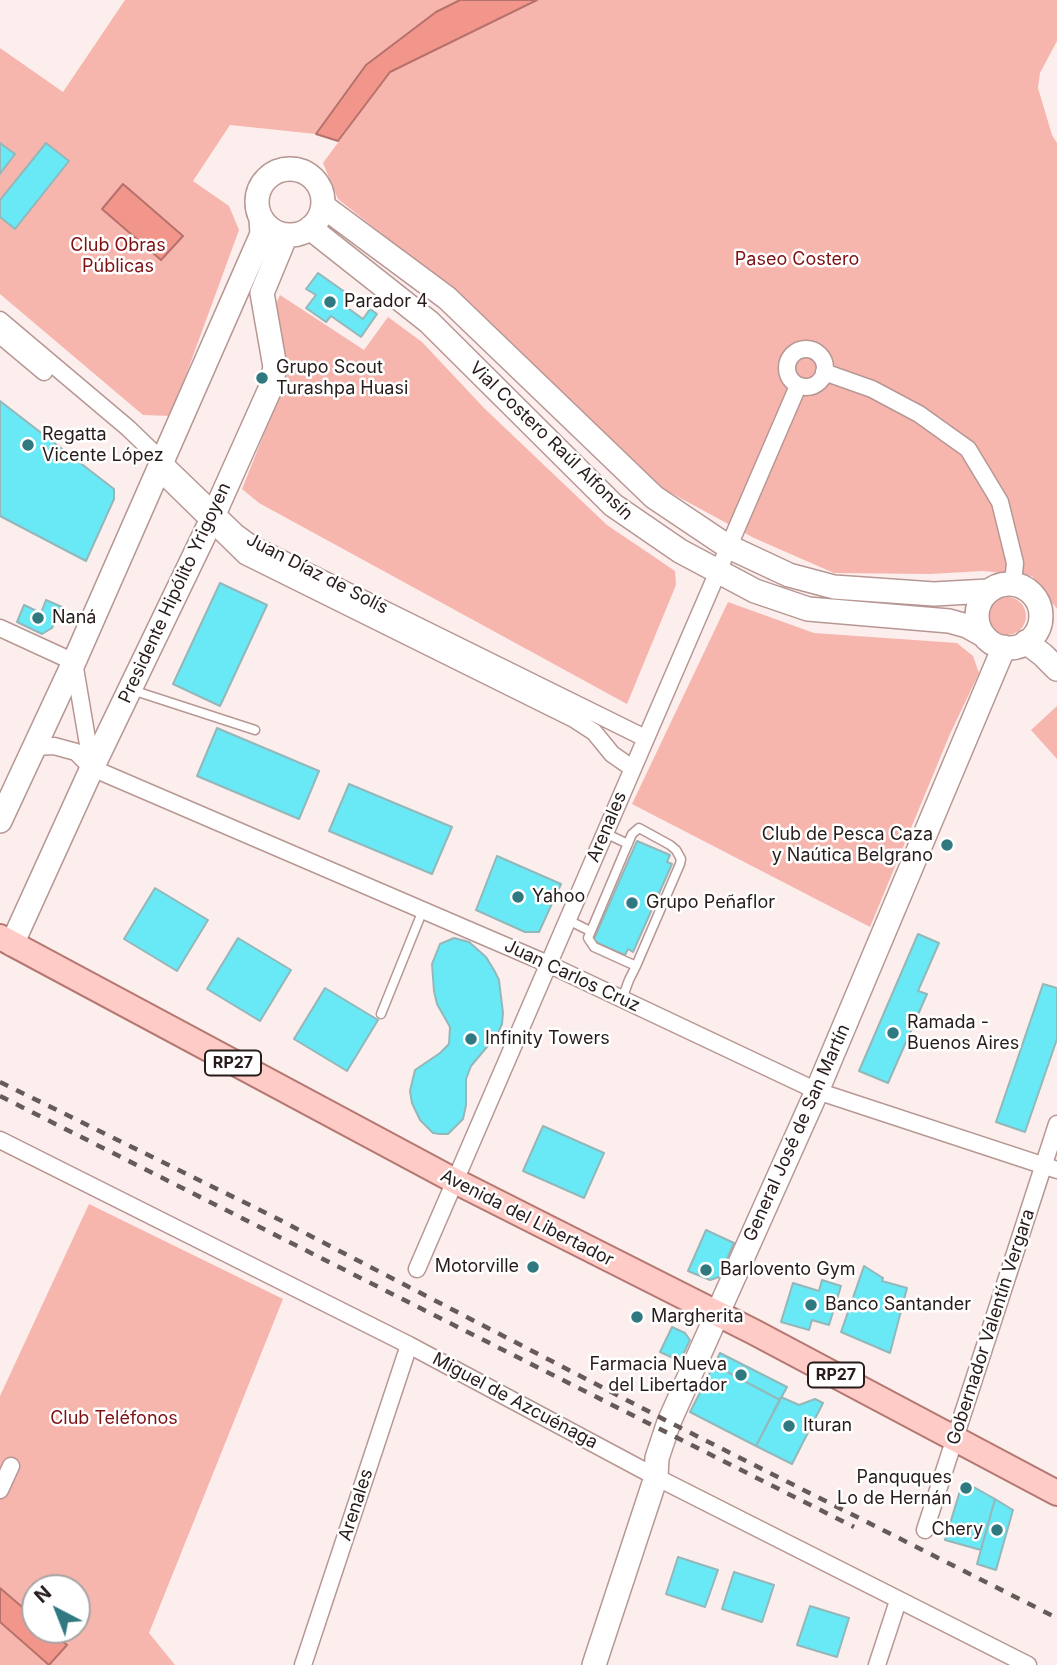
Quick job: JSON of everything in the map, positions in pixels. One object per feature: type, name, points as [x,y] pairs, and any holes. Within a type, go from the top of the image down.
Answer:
[{"type":"main road","name":"Avenida del Libertador","points":[[6,941],[454,1181],[717,1313],[1057,1493]]},
{"type":"street","points":[[0,821],[74,662],[262,234],[257,208],[261,186],[269,177],[289,169],[311,176],[318,185],[323,206],[316,222],[310,228],[299,234],[286,235],[268,227],[261,219]]},
{"type":"street","name":"Vial Costero Raúl Alfonsín","points":[[323,206],[447,298],[653,497],[727,545],[789,575],[834,587],[934,594],[988,591]]},
{"type":"street","name":"Vial Costero Raúl Alfonsín","points":[[310,228],[429,322],[613,505],[645,529],[716,572],[775,598],[808,609],[949,621],[967,626],[983,635]]},
{"type":"street","name":"Presidente Hipólito Yrigoyen","points":[[6,941],[92,768],[270,389],[275,367],[262,293],[286,235]]},
{"type":"street","name":"Juan Díaz de Solís","points":[[0,320],[128,428],[159,465],[212,516],[245,556],[574,719],[594,732],[612,754],[632,768]]},
{"type":"street","name":"Juan Díaz de Solís","points":[[0,335],[159,465]]},
{"type":"street","points":[[811,350],[822,358],[824,372],[814,385],[798,386],[792,382],[787,369],[788,362],[797,351],[811,350]]},
{"type":"street","points":[[824,372],[872,389],[919,414],[968,449],[1000,502],[1015,563],[1013,584]]},
{"type":"street","name":"Arenales","points":[[417,1269],[727,545],[798,386]]},
{"type":"street","name":"Juan Díaz de Solís","points":[[212,516],[252,544],[645,738]]},
{"type":"street","points":[[1057,630],[1029,591],[1013,584],[1004,584],[988,591],[978,608],[978,627],[989,641],[1015,645],[1043,655],[1057,669]]},
{"type":"street","points":[[1015,645],[1039,627],[1039,606]]},
{"type":"street","points":[[0,628],[74,662]]},
{"type":"street","name":"General José de San Martín","points":[[594,1665],[656,1476],[657,1458],[669,1422],[1015,645]]},
{"type":"street","points":[[74,662],[92,768]]},
{"type":"street","name":"Juan Carlos Cruz","points":[[34,747],[54,746],[76,752],[92,768],[548,964],[817,1091],[1050,1167]]},
{"type":"street","name":"Gobernador Valentín Vergara","points":[[925,1530],[1050,1167],[1057,1124]]},
{"type":"street","name":"Miguel de Azcuénaga","points":[[0,1140],[409,1345],[656,1476],[1028,1665]]},
{"type":"street","name":"Arenales","points":[[304,1665],[409,1345]]},
{"type":"street","points":[[0,1490],[11,1466]]},
{"type":"street","points":[[877,1665],[898,1601]]},
{"type":"lane","points":[[129,690],[255,730]]},
{"type":"lane","points":[[622,999],[636,966],[681,859],[670,845],[639,828],[634,831],[588,938],[590,944],[636,966]]},
{"type":"lane","points":[[604,833],[628,844]]},
{"type":"lane","points":[[381,1014],[423,910]]},
{"type":"lane","points":[[567,920],[590,931]]},
{"type":"green space","name":"Club Obras Públicas","points":[[125,0],[460,0],[436,12],[366,65],[316,134],[230,125],[193,181],[229,206],[239,230],[171,416],[143,415],[0,294],[0,48],[63,92]]},
{"type":"green space","name":"Paseo Costero","points":[[537,0],[1057,0],[1057,41],[1040,73],[1038,88],[1052,135],[1057,143],[1057,609],[1032,576],[983,571],[930,574],[834,573],[754,538],[660,487],[451,285],[338,199],[323,163],[390,72]]},
{"type":"green space","points":[[280,295],[364,350],[388,317],[422,342],[484,408],[607,525],[675,571],[676,585],[627,704],[259,503],[242,489],[286,379],[273,310]]},
{"type":"green space","points":[[1007,597],[1021,602],[1026,616],[1021,630],[1007,635],[993,630],[988,616],[993,602]]},
{"type":"green space","points":[[728,602],[814,633],[957,643],[973,656],[979,673],[950,734],[870,927],[632,804]]},
{"type":"green space","points":[[1057,706],[1057,759],[1031,730]]},
{"type":"green space","name":"Club Teléfonos","points":[[89,1204],[283,1299],[149,1633],[175,1665],[0,1665],[0,1396]]},
{"type":"shaded area","points":[[460,0],[537,0],[390,72],[338,141],[316,134],[366,65],[436,12]]},
{"type":"shaded area","points":[[123,184],[183,236],[161,260],[102,209]]},
{"type":"shaded area","points":[[0,1588],[21,1606],[21,1640],[0,1622]]},
{"type":"shaded area","points":[[25,1644],[67,1645],[49,1665]]},
{"type":"building","points":[[0,143],[15,154],[0,174]]},
{"type":"building","points":[[46,143],[69,161],[15,229],[0,217],[0,200]]},
{"type":"building","name":"Parador 4","points":[[318,273],[352,297],[345,306],[363,319],[370,309],[377,314],[361,337],[331,316],[326,322],[306,308],[316,295],[306,289]]},
{"type":"building","name":"Regatta Vicente López","points":[[0,401],[114,489],[114,499],[86,561],[0,516]]},
{"type":"building","points":[[220,583],[267,605],[220,706],[173,684]]},
{"type":"building","name":"Naná","points":[[46,600],[62,607],[52,628],[42,634],[17,622],[24,605],[41,613]]},
{"type":"building","points":[[217,728],[319,771],[299,819],[197,776]]},
{"type":"building","points":[[349,784],[452,827],[432,874],[329,831]]},
{"type":"building","name":"Grupo Peñaflor","points":[[637,841],[670,855],[667,862],[672,864],[633,952],[628,949],[625,955],[593,941]]},
{"type":"building","name":"Yahoo","points":[[497,856],[561,884],[539,932],[525,932],[476,910]]},
{"type":"building","points":[[155,888],[208,920],[177,971],[124,939]]},
{"type":"building","name":"Ramada - Buenos Aires","points":[[918,934],[939,943],[918,991],[927,994],[888,1083],[859,1071]]},
{"type":"building","points":[[238,938],[291,970],[260,1021],[207,989]]},
{"type":"building","name":"Infinity Towers","points":[[454,938],[469,942],[486,957],[499,980],[503,1013],[497,1035],[471,1066],[466,1079],[463,1119],[448,1134],[440,1134],[433,1133],[420,1120],[410,1091],[415,1070],[449,1044],[450,1027],[437,1004],[432,964],[440,944]]},
{"type":"building","points":[[1043,984],[1057,988],[1057,1039],[1025,1132],[996,1122]]},
{"type":"building","points":[[325,988],[378,1020],[347,1071],[294,1039]]},
{"type":"building","points":[[543,1126],[604,1153],[584,1198],[523,1171]]},
{"type":"building","points":[[706,1230],[734,1243],[719,1277],[710,1280],[688,1271]]},
{"type":"building","points":[[864,1266],[883,1278],[882,1281],[907,1288],[890,1353],[841,1332]]},
{"type":"building","name":"Banco Santander","points":[[822,1280],[841,1286],[829,1325],[812,1320],[809,1330],[781,1322],[793,1283],[819,1291]]},
{"type":"building","points":[[672,1327],[685,1333],[690,1340],[680,1361],[660,1352]]},
{"type":"building","points":[[720,1353],[787,1387],[780,1400],[714,1365]]},
{"type":"building","points":[[714,1365],[780,1400],[756,1446],[690,1412]]},
{"type":"building","name":"Ituran","points":[[781,1397],[799,1405],[815,1399],[823,1403],[792,1464],[756,1446]]},
{"type":"building","points":[[963,1481],[995,1499],[981,1550],[945,1540]]},
{"type":"building","name":"Chery","points":[[995,1499],[1013,1510],[996,1570],[977,1564]]},
{"type":"building","points":[[678,1557],[718,1570],[705,1607],[666,1594]]},
{"type":"building","points":[[734,1572],[774,1585],[762,1622],[722,1609]]},
{"type":"building","points":[[810,1606],[849,1618],[837,1657],[797,1645]]},
{"type":"railway","points":[[0,1082],[276,1218],[669,1422],[1057,1618]]},
{"type":"railway","points":[[0,1096],[854,1527]]},
{"type":"place","name":"Parador 4","points":[[330,302]]},
{"type":"place","name":"Grupo Scout Turashpa Huasi","points":[[262,378]]},
{"type":"place","name":"Regatta Vicente López","points":[[28,445]]},
{"type":"place","name":"Naná","points":[[38,618]]},
{"type":"place","name":"Club de Pesca Caza y Naútica Belgrano","points":[[947,845]]},
{"type":"place","name":"Yahoo","points":[[518,897]]},
{"type":"place","name":"Grupo Peñaflor","points":[[632,903]]},
{"type":"place","name":"Ramada - Buenos Aires","points":[[893,1033]]},
{"type":"place","name":"Infinity Towers","points":[[471,1039]]},
{"type":"place","name":"Motorville","points":[[533,1267]]},
{"type":"place","name":"Barlovento Gym","points":[[706,1270]]},
{"type":"place","name":"Banco Santander","points":[[811,1305]]},
{"type":"place","name":"Margherita","points":[[637,1317]]},
{"type":"place","name":"Farmacia Nueva del Libertador","points":[[741,1375]]},
{"type":"place","name":"Ituran","points":[[789,1426]]},
{"type":"place","name":"Panquques Lo de Hernán","points":[[966,1488]]},
{"type":"place","name":"Chery","points":[[997,1530]]}]
